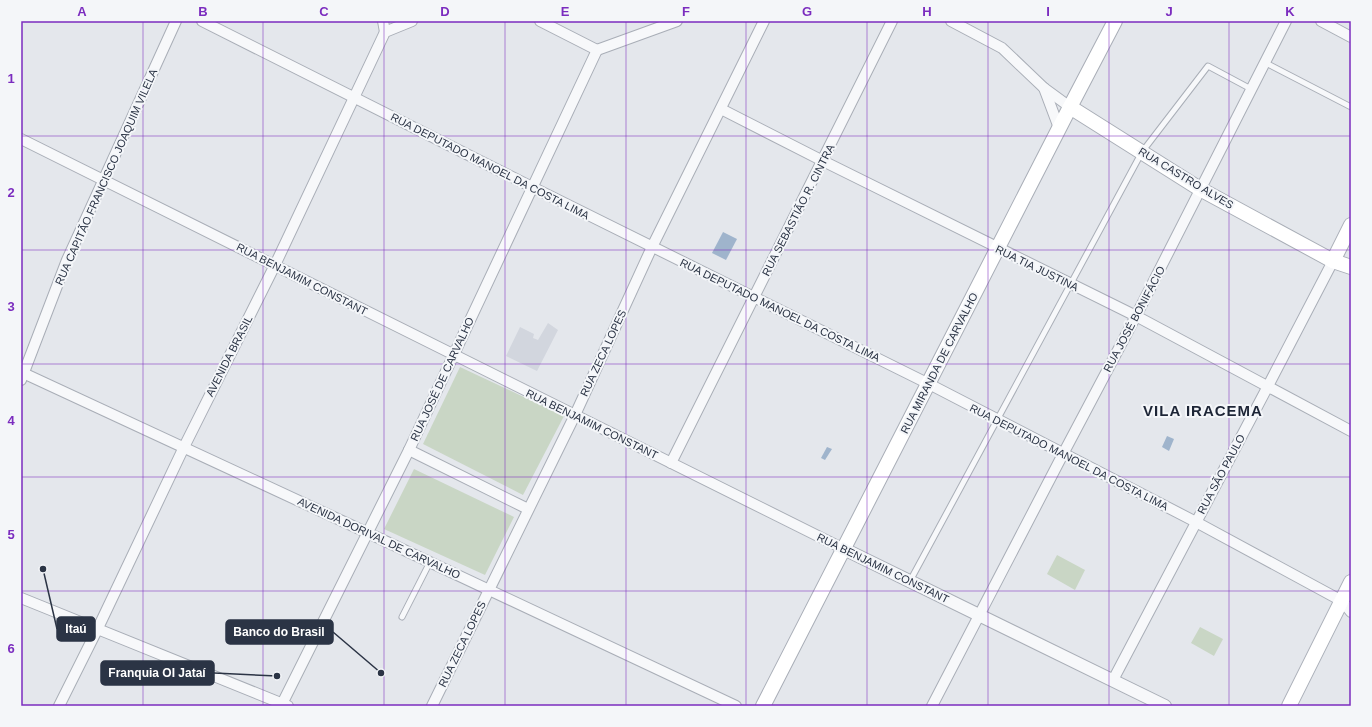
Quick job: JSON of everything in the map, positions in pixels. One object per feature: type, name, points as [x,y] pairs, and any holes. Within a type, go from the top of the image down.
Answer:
[{"type":"main road","name":"RUA MIRANDA DE CARVALHO","points":[[763,706],[1115,21]]},
{"type":"main road","name":"RUA CASTRO ALVES","points":[[1070,107],[1200,189],[1333,261],[1351,268]]},
{"type":"main road","name":"RUA SÃO PAULO","points":[[1333,261],[1351,225]]},
{"type":"main road","points":[[1289,706],[1351,582]]},
{"type":"street","name":"RUA CAPITÃO FRANCISCO JOAQUIM VILELA","points":[[22,375],[67,260],[176,21]]},
{"type":"street","name":"RUA DEPUTADO MANOEL DA COSTA LIMA","points":[[202,21],[929,384],[1196,522],[1342,601],[1351,612]]},
{"type":"street","points":[[383,21],[385,32],[412,21]]},
{"type":"street","points":[[540,21],[597,50],[677,21]]},
{"type":"street","name":"RUA ZECA LOPES","points":[[432,706],[575,415],[652,247],[764,21]]},
{"type":"street","name":"RUA SEBASTIÃO R. CINTRA","points":[[671,463],[892,21]]},
{"type":"street","name":"RUA CASTRO ALVES","points":[[951,21],[1002,48],[1044,88],[1070,107]]},
{"type":"street","name":"RUA JOSÉ BONIFÁCIO","points":[[932,706],[1136,316],[1286,21]]},
{"type":"street","points":[[1321,21],[1351,37]]},
{"type":"street","name":"AVENIDA BRASIL","points":[[59,706],[184,448],[275,265],[385,32]]},
{"type":"street","name":"RUA JOSÉ DE CARVALHO","points":[[283,705],[409,450],[597,50]]},
{"type":"street","name":"RUA CASTRO ALVES","points":[[1044,88],[1059,128]]},
{"type":"street","name":"RUA TIA JUSTINA","points":[[721,109],[822,161],[1136,316],[1351,431]]},
{"type":"street","name":"RUA BENJAMIM CONSTANT","points":[[21,139],[978,616],[1165,706]]},
{"type":"street","name":"RUA SÃO PAULO","points":[[1113,680],[1333,261]]},
{"type":"street","name":"AVENIDA DORIVAL DE CARVALHO","points":[[22,375],[368,532],[736,706]]},
{"type":"street","points":[[409,450],[528,509]]},
{"type":"street","points":[[21,598],[98,628],[283,705]]},
{"type":"lane","points":[[1264,62],[1351,107]]},
{"type":"lane","points":[[910,581],[1142,152],[1208,66],[1251,89]]},
{"type":"lane","points":[[402,617],[430,562]]},
{"type":"shaded area","points":[[548,323],[558,330],[537,371],[506,356],[520,327],[534,334],[533,338],[538,340]]},
{"type":"green space","points":[[460,367],[564,416],[523,495],[423,444]]},
{"type":"green space","points":[[414,469],[514,517],[485,575],[384,529]]},
{"type":"green space","points":[[1057,555],[1085,570],[1075,590],[1047,574]]},
{"type":"green space","points":[[1200,627],[1223,639],[1214,656],[1191,643]]},
{"type":"water","points":[[723,232],[737,239],[726,260],[712,253]]},
{"type":"water","points":[[1167,436],[1174,439],[1169,451],[1162,447]]},
{"type":"water","points":[[827,447],[832,449],[825,460],[821,458]]},
{"type":"place","name":"Itaú","points":[[43,569]]},
{"type":"place","name":"Banco do Brasil","points":[[381,673]]},
{"type":"place","name":"Franquia OI Jataí","points":[[277,676]]},
{"type":"district","name":"VILA IRACEMA","points":[[1203,410]]}]
